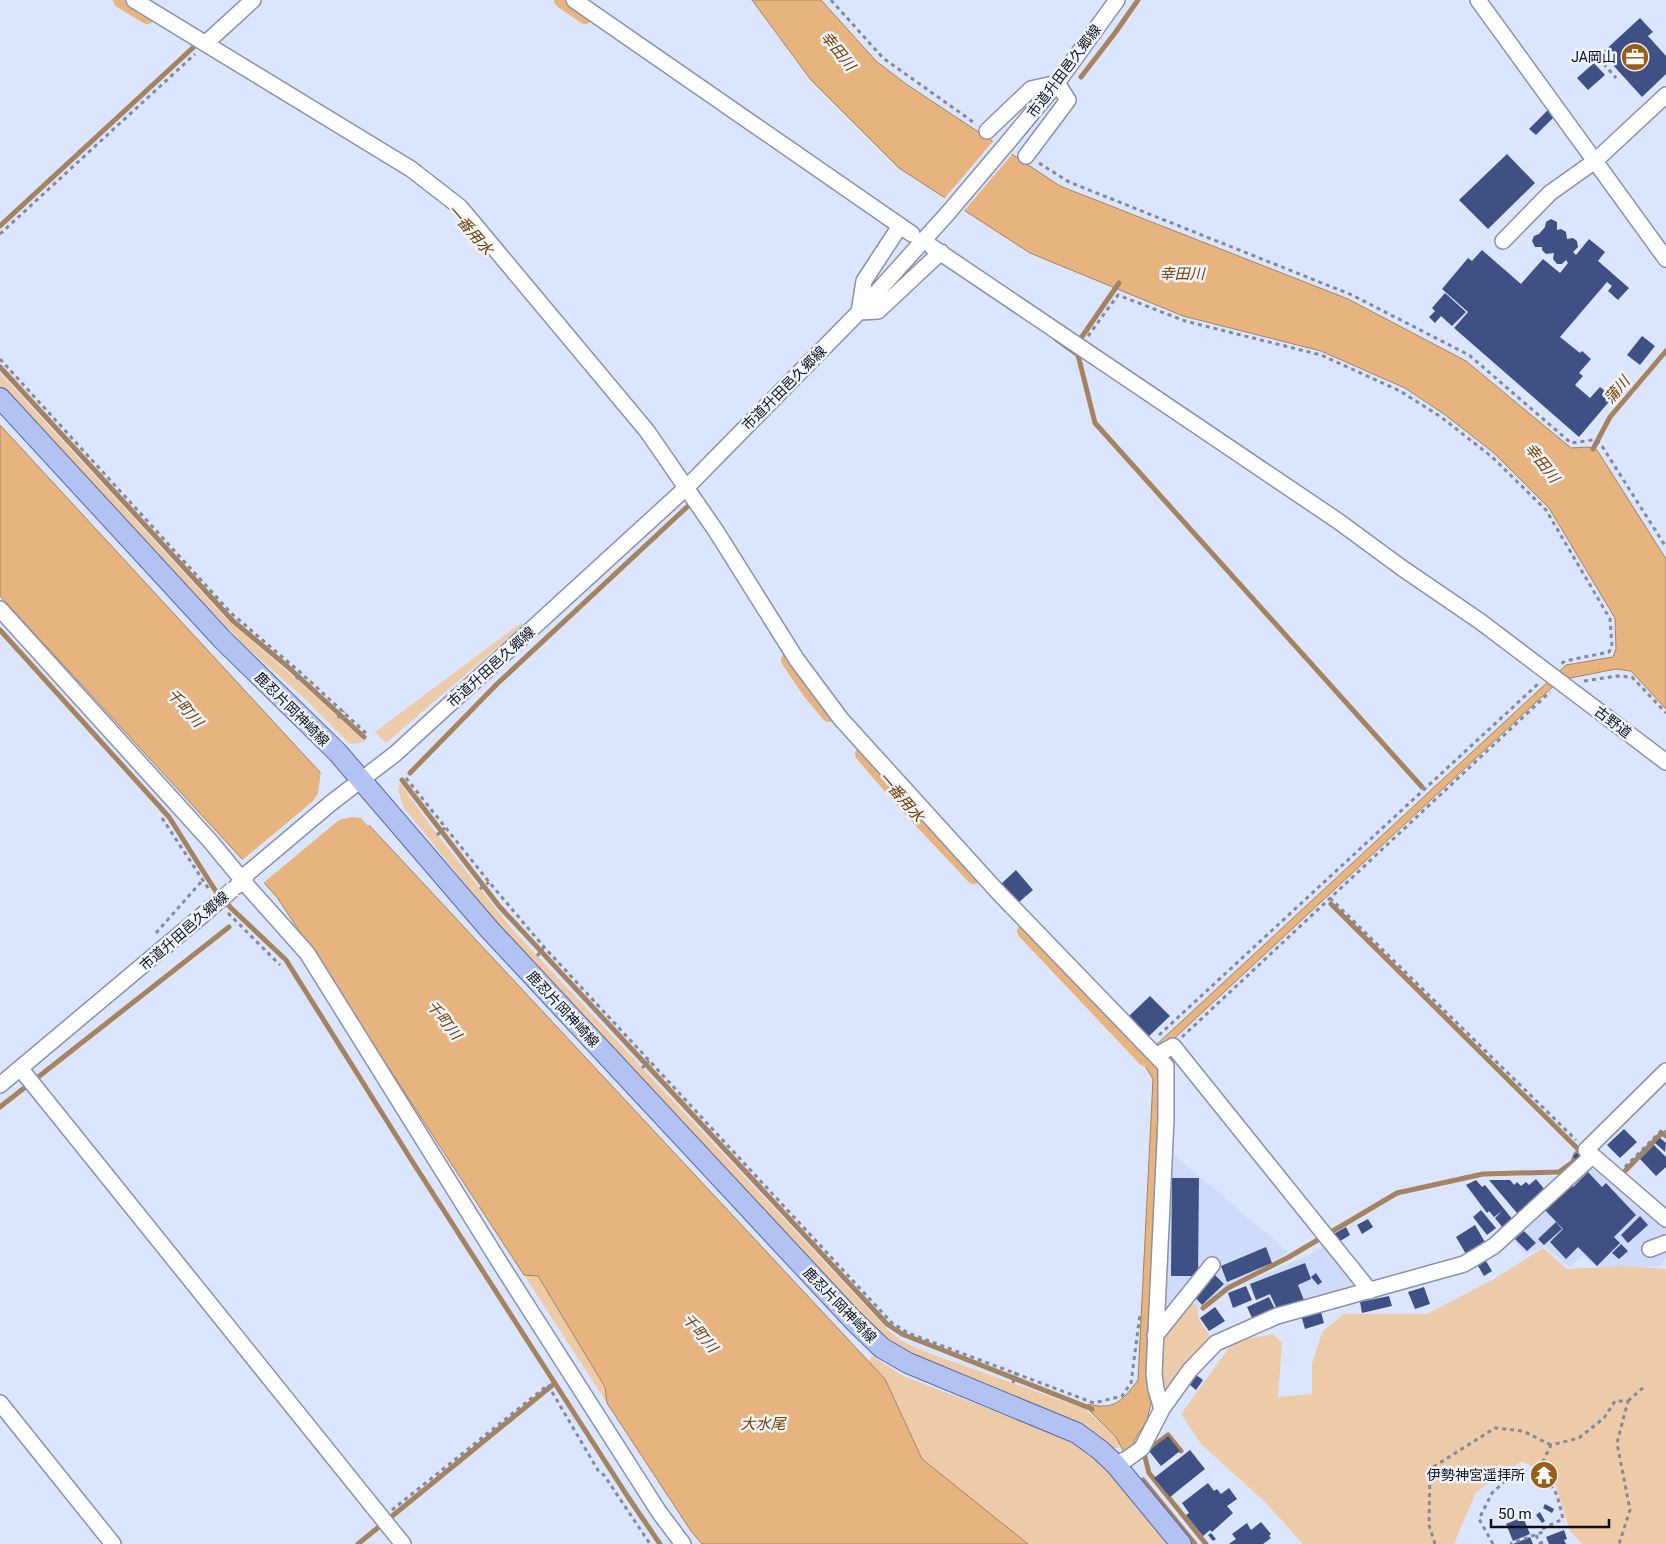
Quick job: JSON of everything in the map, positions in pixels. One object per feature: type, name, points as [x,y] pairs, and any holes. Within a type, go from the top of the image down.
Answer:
[{"type":"main road","name":"鹿忍片岡神崎線","points":[[0,398],[222,639],[338,753],[354,785],[852,1320],[882,1348],[908,1363],[1077,1433],[1100,1450],[1121,1461],[1181,1544]]},
{"type":"street","points":[[134,0],[411,169],[460,207],[647,431],[716,531],[796,660],[841,719],[998,892],[1166,1066],[1166,1119],[1154,1374],[1162,1409]]},
{"type":"street","points":[[206,43],[253,0]]},
{"type":"street","points":[[574,0],[854,192],[906,230],[864,281],[860,312]]},
{"type":"street","name":"市道升田邑久郷線","points":[[0,1085],[354,785],[395,754],[687,487],[860,312],[948,213],[1058,83],[1117,0]]},
{"type":"street","points":[[1478,0],[1597,159],[1666,259]]},
{"type":"street","points":[[987,131],[1032,89],[1058,83],[1068,100],[1026,156]]},
{"type":"street","points":[[1503,241],[1550,193],[1597,159],[1666,95]]},
{"type":"street","name":"古野道","points":[[860,312],[878,311],[936,250],[1338,521],[1481,622],[1666,762]]},
{"type":"street","points":[[0,608],[211,842],[241,881],[307,953],[500,1264],[659,1512],[683,1544]]},
{"type":"street","points":[[1154,1052],[1173,1046],[1370,1291]]},
{"type":"street","points":[[20,1068],[403,1544]]},
{"type":"street","points":[[1121,1461],[1142,1448],[1162,1409],[1190,1370],[1216,1343],[1277,1316],[1464,1264],[1494,1246],[1589,1153],[1666,1071]]},
{"type":"street","points":[[1589,1153],[1666,1219]]},
{"type":"street","points":[[1650,1250],[1666,1243]]},
{"type":"street","points":[[1155,1336],[1212,1265]]},
{"type":"street","points":[[0,1403],[113,1544]]},
{"type":"path","points":[[831,0],[883,58],[987,131]]},
{"type":"path","points":[[0,234],[206,43]]},
{"type":"path","points":[[1606,58],[1602,62],[1616,78]]},
{"type":"path","points":[[1026,156],[1070,182],[1352,295],[1469,355],[1571,443],[1593,440],[1600,443],[1666,546]]},
{"type":"path","points":[[1080,346],[1118,295],[1185,321],[1321,355],[1400,391],[1441,417],[1492,456],[1546,510],[1610,619],[1612,646],[1609,652],[1564,661],[1557,680],[1173,1046]]},
{"type":"path","points":[[0,359],[229,615],[301,673],[340,715],[368,735]]},
{"type":"path","points":[[296,678],[301,673]]},
{"type":"path","points":[[1162,1033],[1557,680],[1617,676],[1632,677],[1666,713]]},
{"type":"path","points":[[406,778],[444,829],[543,949],[871,1305],[892,1322],[908,1333],[1094,1403],[1122,1396],[1131,1383],[1140,1314]]},
{"type":"path","points":[[438,834],[444,829]]},
{"type":"path","points":[[150,939],[202,881]]},
{"type":"path","points":[[481,888],[488,883]]},
{"type":"path","points":[[1330,898],[1589,1153]]},
{"type":"path","points":[[539,954],[543,949]]},
{"type":"path","points":[[643,1067],[648,1062]]},
{"type":"path","points":[[1616,1176],[1663,1129],[1666,1132]]},
{"type":"path","points":[[1132,1374],[1138,1373]]},
{"type":"path","points":[[1014,1382],[1016,1374]]},
{"type":"path","points":[[1619,1544],[1630,1510],[1617,1443],[1628,1401],[1645,1386]]},
{"type":"path","points":[[384,1521],[549,1387],[599,1472],[604,1475],[650,1544]]},
{"type":"path","points":[[1435,1544],[1430,1525],[1430,1469],[1495,1428],[1523,1431],[1551,1445],[1579,1438],[1604,1418],[1615,1401],[1628,1401]]},
{"type":"path","points":[[1543,1478],[1540,1472],[1541,1464],[1551,1445]]},
{"type":"path","points":[[1493,1544],[1479,1519],[1492,1492],[1512,1475],[1527,1470],[1543,1478],[1557,1492],[1563,1519],[1542,1529],[1543,1532],[1510,1544]]},
{"type":"path","points":[[1536,1534],[1540,1544],[1544,1542],[1545,1544]]},
{"type":"shaded area","points":[[0,373],[227,620],[365,742],[350,744],[303,697],[244,645],[0,389]]},
{"type":"shaded area","points":[[521,623],[523,625],[386,743],[375,732]]},
{"type":"shaded area","points":[[400,783],[436,833],[512,929],[888,1330],[900,1340],[923,1351],[1085,1409],[1116,1437],[1120,1448],[1112,1448],[1069,1418],[915,1359],[887,1343],[507,935],[403,807],[398,788]]},
{"type":"shaded area","points":[[1172,1153],[1288,1252],[1227,1286],[1198,1308],[1190,1300],[1159,1337]]},
{"type":"shaded area","points":[[1588,1165],[1666,1227],[1666,1258],[1659,1266],[1598,1268],[1583,1255],[1570,1267],[1544,1246],[1527,1255],[1512,1240]]},
{"type":"shaded area","points":[[1328,1244],[1362,1287],[1277,1311],[1270,1296],[1256,1301],[1247,1282],[1307,1256]]},
{"type":"shaded area","points":[[1543,1248],[1567,1269],[1628,1266],[1666,1269],[1666,1544],[1582,1544],[1570,1531],[1553,1478],[1522,1461],[1476,1492],[1454,1544],[1303,1544],[1265,1502],[1201,1444],[1181,1414],[1234,1341],[1273,1334],[1282,1343],[1278,1397],[1312,1394],[1312,1364],[1322,1332],[1344,1314],[1427,1314],[1494,1279]]},
{"type":"shaded area","points":[[524,1275],[538,1276],[605,1387],[607,1403]]},
{"type":"shaded area","points":[[1189,1299],[1198,1308],[1198,1318],[1213,1341],[1168,1394],[1160,1393],[1159,1337]]},
{"type":"shaded area","points":[[872,1356],[903,1376],[1055,1434],[1080,1447],[1114,1472],[1172,1544],[1028,1544],[922,1459],[885,1379],[869,1362]]},
{"type":"water","name":"幸田川","points":[[752,0],[821,0],[876,61],[906,84],[1060,186],[1348,299],[1466,361],[1571,448],[1589,447],[1597,450],[1666,559],[1666,709],[1631,671],[1616,669],[1560,680],[1151,1060],[1161,1075],[1148,1389],[1151,1403],[1147,1420],[1134,1441],[1142,1453],[1128,1460],[1116,1437],[1087,1408],[1088,1404],[1105,1406],[1118,1402],[1138,1380],[1153,1079],[1141,1059],[1566,665],[1613,657],[1616,649],[1615,618],[1549,508],[1494,453],[1444,414],[1405,388],[1321,351],[1183,316],[1030,253],[899,168],[811,80]]},
{"type":"water","name":"大水尾","points":[[0,425],[341,795],[885,1379],[922,1459],[1028,1544],[702,1544],[691,1531],[607,1403],[605,1387],[538,1276],[524,1275],[277,897],[0,596]]},
{"type":"pier","points":[[995,139],[1014,152],[963,212],[943,200]]},
{"type":"pier","points":[[321,770],[370,824],[368,826],[361,818],[351,817],[339,820],[262,884],[241,861],[312,802],[318,794]]},
{"type":"building","name":"JA岡山","points":[[1640,18],[1653,32],[1648,36],[1666,56],[1666,74],[1642,97],[1602,53]]},
{"type":"building","points":[[1594,63],[1605,75],[1588,90],[1577,78]]},
{"type":"building","points":[[1548,110],[1554,117],[1536,135],[1529,129]]},
{"type":"building","points":[[1507,154],[1535,183],[1488,229],[1459,200]]},
{"type":"building","points":[[1551,219],[1557,222],[1557,230],[1561,229],[1566,232],[1567,239],[1573,238],[1577,241],[1578,247],[1573,252],[1576,255],[1589,239],[1605,252],[1598,261],[1629,288],[1618,300],[1608,291],[1612,286],[1607,282],[1560,337],[1591,359],[1579,373],[1583,376],[1575,385],[1590,398],[1600,387],[1613,397],[1579,437],[1454,328],[1468,312],[1442,289],[1468,258],[1472,261],[1482,250],[1521,284],[1543,259],[1560,273],[1568,263],[1566,260],[1562,264],[1557,264],[1553,259],[1554,253],[1546,254],[1542,247],[1535,247],[1532,241],[1534,236],[1539,234],[1545,227],[1546,222]]},
{"type":"building","points":[[1445,293],[1466,312],[1452,326],[1441,316],[1435,323],[1429,317],[1435,311],[1432,308]]},
{"type":"building","points":[[1642,336],[1655,346],[1640,365],[1627,355]]},
{"type":"building","points":[[1016,870],[1033,890],[1018,903],[1001,884]]},
{"type":"building","points":[[1150,996],[1170,1016],[1148,1037],[1129,1016]]},
{"type":"building","points":[[1624,1129],[1637,1142],[1620,1158],[1607,1145]]},
{"type":"building","points":[[1660,1138],[1666,1143],[1665,1152],[1655,1143]]},
{"type":"building","points":[[1654,1145],[1666,1157],[1666,1167],[1656,1176],[1640,1159]]},
{"type":"building","points":[[1577,1153],[1580,1157],[1576,1160],[1573,1156]]},
{"type":"building","points":[[1588,1172],[1602,1187],[1606,1183],[1636,1215],[1614,1237],[1620,1243],[1597,1266],[1578,1247],[1566,1259],[1550,1242],[1563,1229],[1544,1209],[1570,1183],[1573,1187]]},
{"type":"building","points":[[1172,1178],[1199,1178],[1198,1276],[1171,1276]]},
{"type":"building","points":[[1536,1179],[1545,1190],[1517,1213],[1489,1180],[1510,1180],[1514,1185],[1517,1182],[1521,1186],[1526,1182],[1529,1185]]},
{"type":"building","points":[[1476,1180],[1482,1187],[1485,1185],[1513,1220],[1503,1228],[1495,1218],[1502,1211],[1494,1217],[1489,1211],[1487,1213],[1466,1185]]},
{"type":"building","points":[[1481,1210],[1496,1228],[1487,1235],[1473,1217]]},
{"type":"building","points":[[1640,1216],[1648,1225],[1628,1243],[1621,1235]]},
{"type":"building","points":[[1368,1219],[1373,1227],[1362,1234],[1357,1225]]},
{"type":"building","points":[[1556,1222],[1562,1229],[1544,1245],[1538,1239]]},
{"type":"building","points":[[1475,1225],[1485,1242],[1466,1254],[1456,1237]]},
{"type":"building","points":[[1346,1227],[1350,1235],[1337,1243],[1332,1235]]},
{"type":"building","points":[[1524,1231],[1536,1243],[1527,1251],[1515,1239]]},
{"type":"building","points":[[1621,1244],[1628,1251],[1619,1259],[1612,1253]]},
{"type":"building","points":[[1266,1247],[1272,1263],[1227,1282],[1221,1266]]},
{"type":"building","points":[[1486,1261],[1492,1271],[1484,1276],[1478,1266]]},
{"type":"building","points":[[1305,1263],[1311,1279],[1298,1285],[1304,1300],[1277,1309],[1270,1294],[1256,1300],[1250,1284]]},
{"type":"building","points":[[1316,1273],[1322,1282],[1318,1285],[1311,1277]]},
{"type":"building","points":[[1215,1275],[1224,1284],[1202,1305],[1194,1296]]},
{"type":"building","points":[[1246,1286],[1252,1300],[1233,1308],[1228,1293]]},
{"type":"building","points":[[1424,1287],[1430,1304],[1415,1309],[1408,1292]]},
{"type":"building","points":[[1389,1296],[1392,1306],[1362,1313],[1360,1302]]},
{"type":"building","points":[[1269,1297],[1276,1311],[1253,1320],[1247,1307]]},
{"type":"building","points":[[1215,1307],[1225,1321],[1209,1331],[1200,1318]]},
{"type":"building","points":[[1314,1312],[1315,1314],[1321,1312],[1324,1323],[1305,1329],[1301,1315]]},
{"type":"building","points":[[1196,1375],[1203,1380],[1196,1390],[1189,1384]]},
{"type":"building","points":[[1168,1436],[1180,1451],[1161,1466],[1149,1451]]},
{"type":"building","points":[[1190,1450],[1205,1469],[1170,1497],[1154,1478]]},
{"type":"building","points":[[1208,1483],[1214,1491],[1217,1489],[1221,1494],[1229,1488],[1237,1499],[1227,1506],[1233,1513],[1212,1532],[1210,1530],[1203,1536],[1186,1515],[1189,1513],[1182,1503]]},
{"type":"building","points":[[1545,1504],[1554,1509],[1552,1513],[1543,1508]]},
{"type":"building","points":[[1540,1512],[1545,1521],[1542,1523],[1536,1515]]},
{"type":"building","points":[[1523,1517],[1530,1534],[1513,1541],[1506,1524]]},
{"type":"building","points":[[1261,1522],[1271,1534],[1269,1536],[1271,1538],[1263,1544],[1229,1544],[1236,1539],[1232,1534],[1247,1523],[1251,1530]]},
{"type":"building","points":[[1564,1530],[1567,1539],[1564,1540],[1566,1544],[1549,1544],[1546,1537]]},
{"type":"building","points":[[1211,1533],[1216,1539],[1213,1541],[1208,1535]]},
{"type":"building","points":[[1530,1537],[1533,1544],[1513,1544]]},
{"type":"waterway","name":"一番用水","points":[[121,0],[147,16]]},
{"type":"waterway","points":[[562,0],[585,16]]},
{"type":"waterway","points":[[1081,77],[1138,0]]},
{"type":"waterway","points":[[0,226],[197,44]]},
{"type":"waterway","points":[[1081,338],[1119,283]]},
{"type":"waterway","points":[[1056,339],[1078,355],[1095,423],[1422,787]]},
{"type":"waterway","name":"蒲川","points":[[1593,449],[1610,417],[1666,351]]},
{"type":"waterway","points":[[0,367],[233,621],[288,667],[364,737]]},
{"type":"waterway","points":[[410,773],[497,684],[687,507]]},
{"type":"waterway","points":[[0,630],[169,817],[215,890],[231,908],[286,960],[412,1161],[660,1544]]},
{"type":"waterway","name":"一番用水","points":[[789,660],[810,691],[829,714]]},
{"type":"waterway","name":"一番用水","points":[[863,754],[911,809],[974,876]]},
{"type":"waterway","points":[[402,780],[499,906],[887,1324],[902,1334],[1092,1409]]},
{"type":"waterway","points":[[1203,1308],[1228,1288],[1289,1257],[1397,1193],[1483,1174],[1559,1172],[1573,1162],[1576,1154],[1580,1151],[1331,904]]},
{"type":"waterway","points":[[0,1107],[229,927]]},
{"type":"waterway","name":"一番用水","points":[[1025,931],[1146,1059]]},
{"type":"waterway","points":[[1619,1173],[1621,1175],[1662,1133],[1666,1136]]},
{"type":"waterway","points":[[358,1544],[555,1383]]},
{"type":"waterway","points":[[1181,1451],[1168,1435],[1144,1453],[1149,1473],[1206,1544]]},
{"type":"waterway","points":[[1143,1480],[1195,1544]]},
{"type":"place","name":"JA岡山","points":[[1635,57]]},
{"type":"place","name":"伊勢神宮遥拝所","points":[[1544,1475]]},
{"type":"water label","name":"千町川","points":[[185,708]]},
{"type":"water label","name":"千町川","points":[[444,1020]]},
{"type":"water label","name":"千町川","points":[[700,1333]]}]
